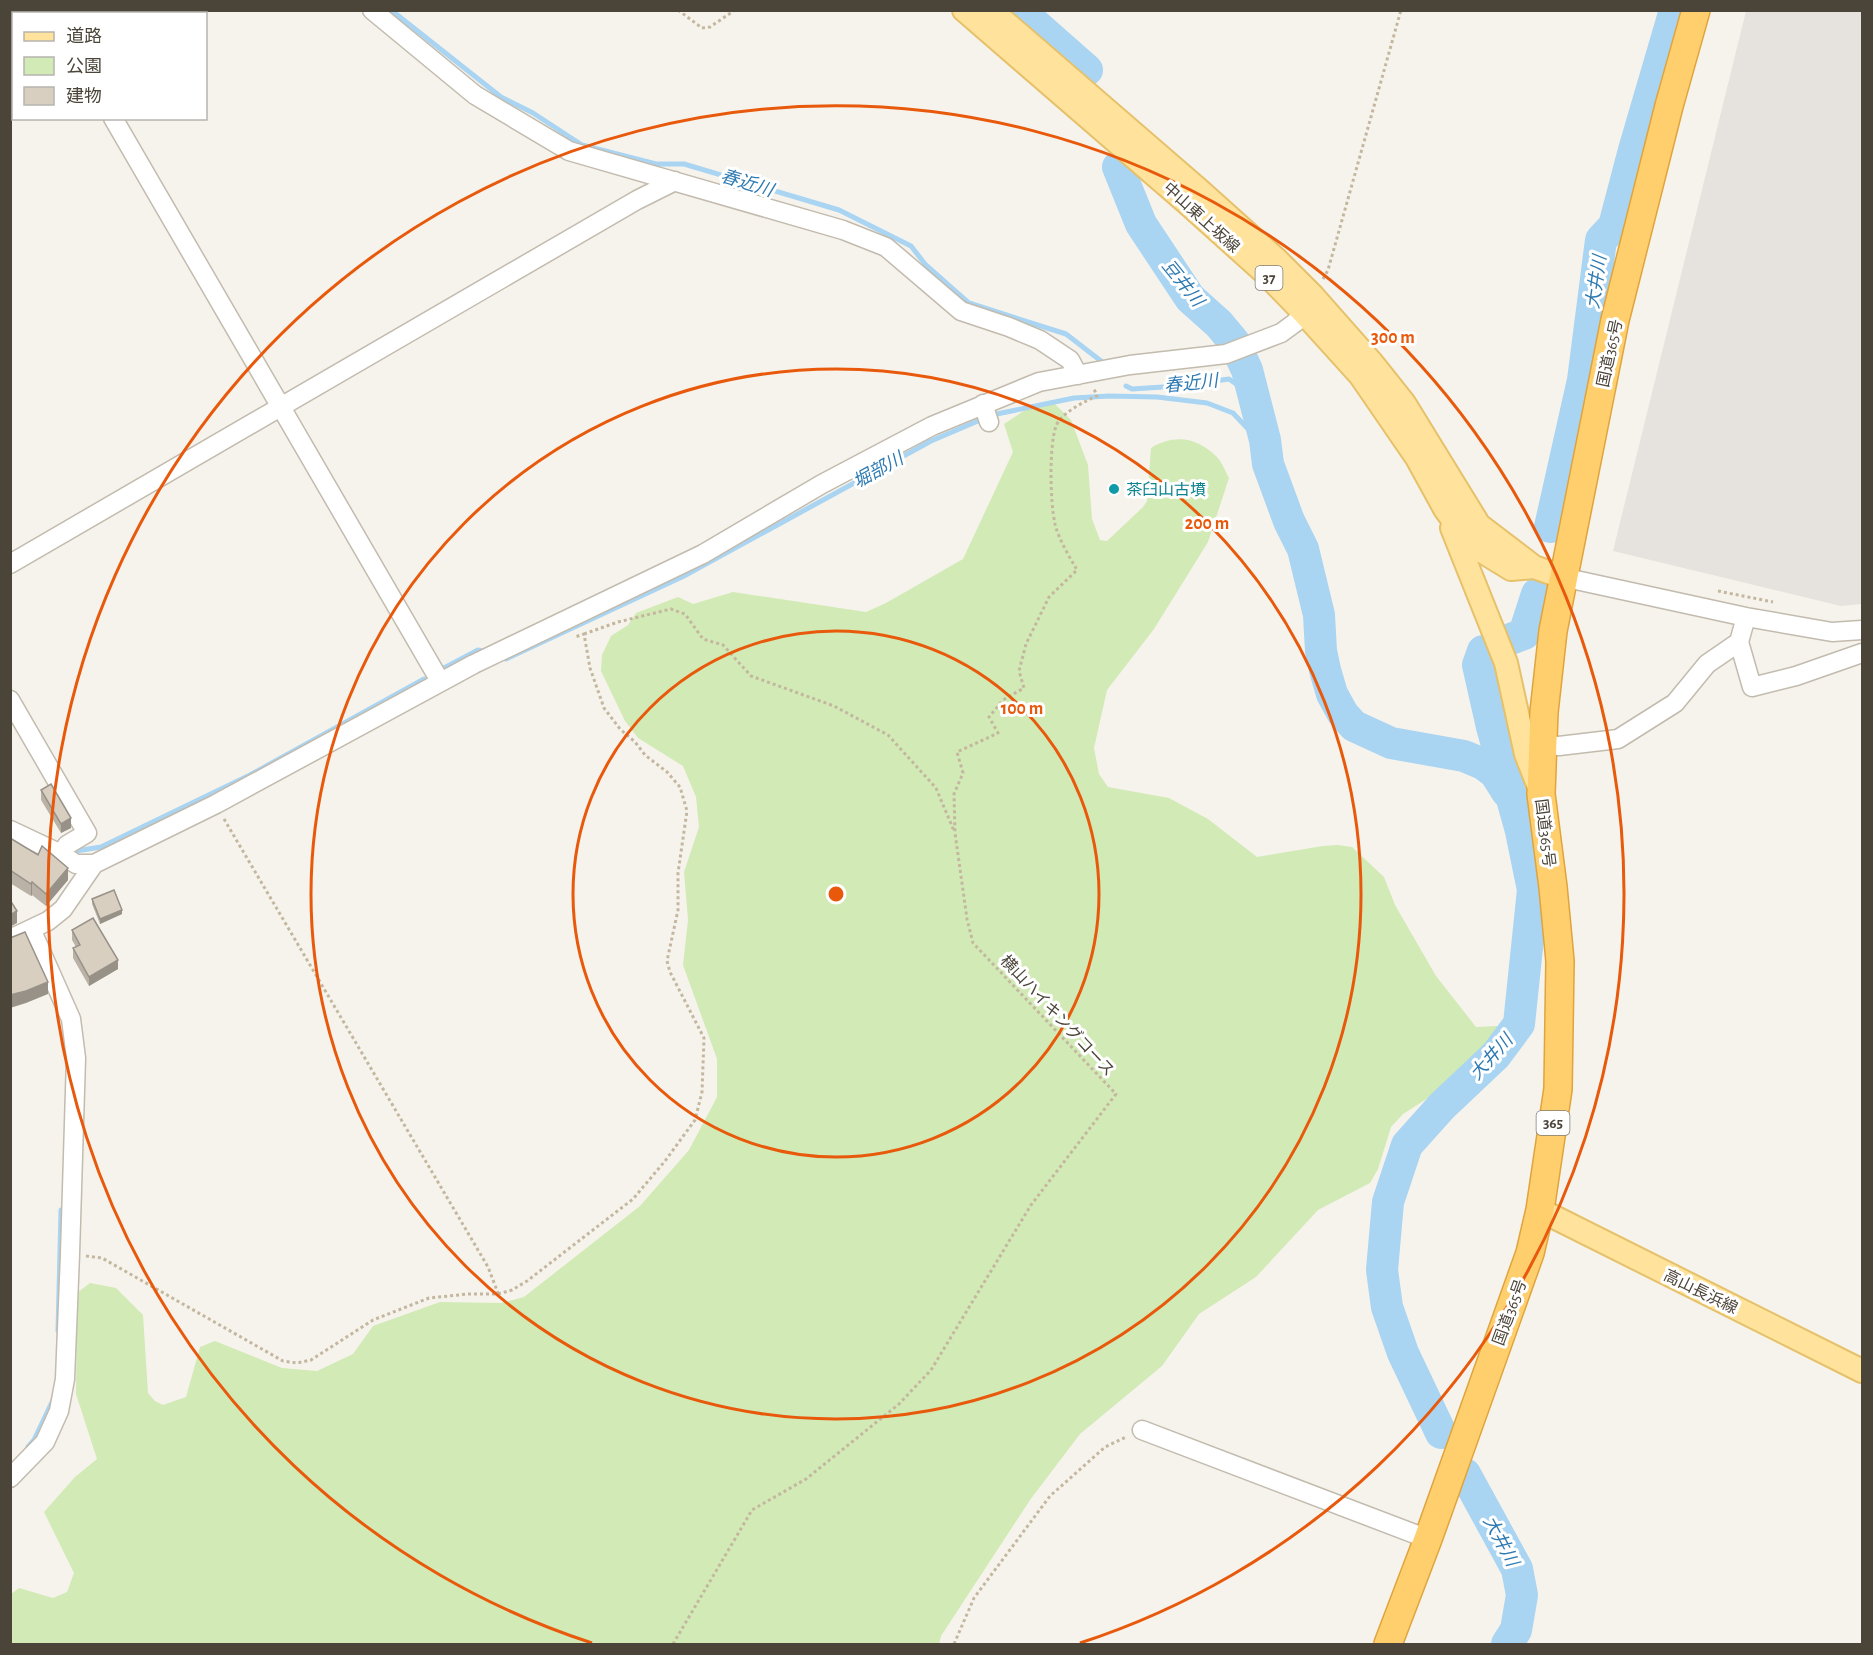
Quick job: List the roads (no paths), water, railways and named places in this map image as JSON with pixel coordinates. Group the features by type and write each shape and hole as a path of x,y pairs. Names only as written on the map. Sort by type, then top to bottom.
{"highway":[{"name":"国道365号","path":"1388,1644 1530,1253 1540,1210 1558,1089 1560,961 1541,794 1544,712 1549,666 1562,577 1615,320 1669,106 1696,10"}],"main road":[{"name":"中山東上坂線","path":"964,10 1264,272 1308,304 1374,364 1404,403 1479,525 1534,567 1562,577"},
{"name":"中山東上坂線","path":"991,10 1277,260 1392,419 1445,509 1462,532 1480,550 1511,569 1534,567"},
{"path":"1445,509 1506,663 1527,754 1541,794"},
{"name":"高山長浜線","path":"1540,1210 1863,1371"}],"street":[{"path":"372,10 475,95 568,151 843,230 886,247 961,311 1040,340 1070,360 1083,374"},
{"path":"114,120 440,681"},
{"path":"10,564 637,200 675,181"},
{"path":"10,830 61,854 76,864 94,864 216,804 440,681 703,554 822,484 932,426 986,413 1040,382 1130,365 1226,354 1281,333 1296,322 1308,304"},
{"path":"1562,577 1746,617 1832,632 1863,630"},
{"path":"1746,617 1739,642 1752,687 1796,676 1863,653"},
{"path":"1543,745 1559,746 1618,739 1675,703 1707,664 1739,642"},
{"path":"10,700 87,833 67,845 61,854"},
{"path":"10,939 48,921 63,909 94,864"},
{"path":"10,1478 45,1442 59,1411 64,1379 70,1254 76,1058 71,1019 31,929"},
{"path":"1142,1430 1428,1539"}],"waterway":[{"name":"春近川","path":"391,10 501,97 533,113 582,145 656,164 684,164 839,210 911,246 925,264 969,303 1066,334 1101,361"},
{"name":"豆井川","path":"1019,10 1087,70"},
{"name":"大井川","path":"1550,527 1583,380 1601,240 1614,226 1675,10"},
{"path":"1118,167 1141,224 1190,298 1219,324 1234,342 1247,370 1265,440 1268,464 1289,521 1303,549 1319,615 1321,651 1325,670 1332,694 1343,714 1354,726 1391,743 1464,756 1483,764 1495,773 1507,792"},
{"name":"春近川","path":"1126,386 1132,389 1178,386 1229,379 1252,395"},
{"name":"堀部川","path":"506,659 684,576 931,441 992,415 1074,398 1157,397 1207,403 1233,413 1256,441 1265,440"},
{"name":"大井川","path":"1508,640 1524,634 1537,594"},
{"name":"堀部川","path":"444,668 478,650 485,652"},
{"name":"大井川","path":"1441,1433 1403,1353 1387,1307 1382,1270 1388,1202 1407,1145 1442,1106 1496,1055 1519,1024 1533,890 1521,831 1492,727 1478,665 1483,651"},
{"path":"76,851 101,847 250,775 424,679"},
{"path":"58,1331 61,1210"},
{"path":"28,1447 34,1440 53,1400"},
{"name":"大井川","path":"1465,1474 1517,1569 1522,1595 1516,1630 1507,1644"}],"place":[{"name":"茶臼山古墳","path":"1114,489"}]}
